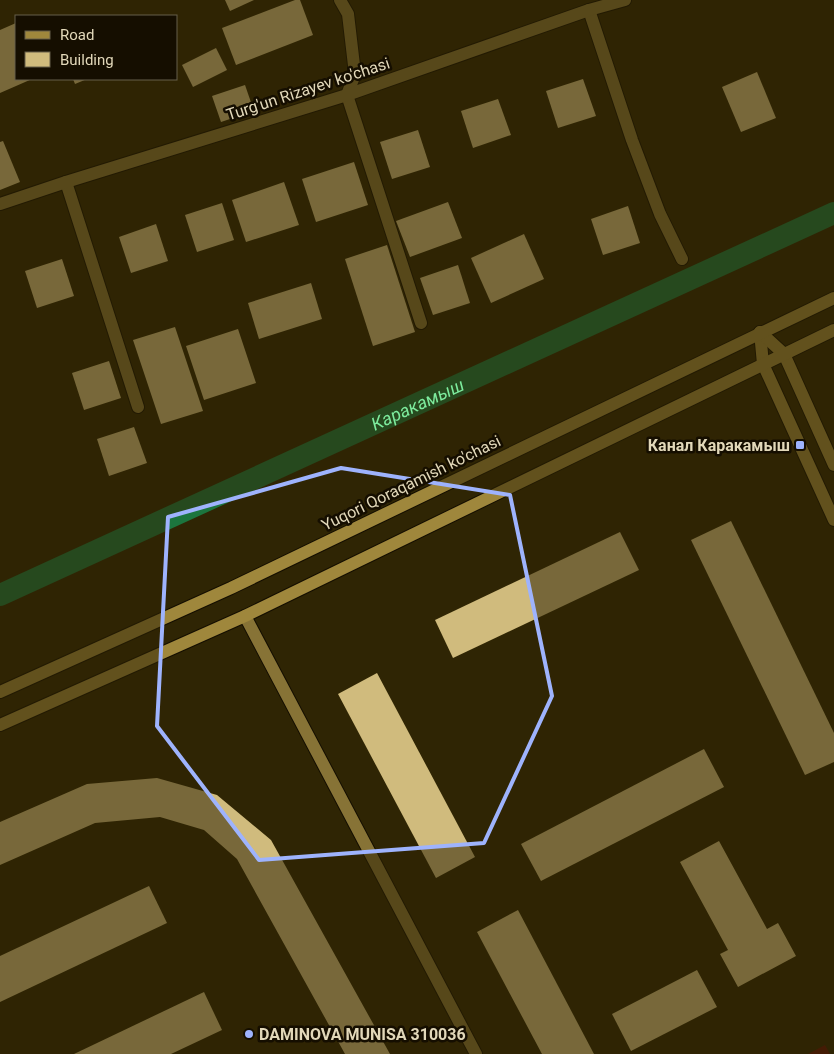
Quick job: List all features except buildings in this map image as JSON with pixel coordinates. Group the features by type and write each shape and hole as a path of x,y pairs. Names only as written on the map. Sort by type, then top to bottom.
{"main road":[{"name":"Yuqori Qoraqamish ko'chasi","path":"0,692 231,588 834,298"},
{"path":"0,725 245,616 834,330"},
{"path":"760,332 784,354 834,465"},
{"path":"760,332 762,364 834,520"}],"street":[{"path":"340,0 348,14 355,74 347,95 421,323"},
{"name":"Turg'un Rizayev ko'chasi","path":"0,204 347,95 590,10 625,0"},
{"path":"590,10 632,140 660,214 682,259"},
{"path":"66,182 138,407"},
{"path":"245,616 476,1054"}],"highlighted area":[{"path":"341,468 510,495 552,696 484,843 259,860 157,726 168,517"}],"shaded area":[{"path":"825,1045 830,1054 808,1054"}],"waterway":[{"name":"Каракамыш","path":"0,595 834,213"}],"place":[{"name":"Канал Каракамыш","path":"800,445"},
{"name":"DAMINOVA MUNISA 310036","path":"249,1034"}]}
